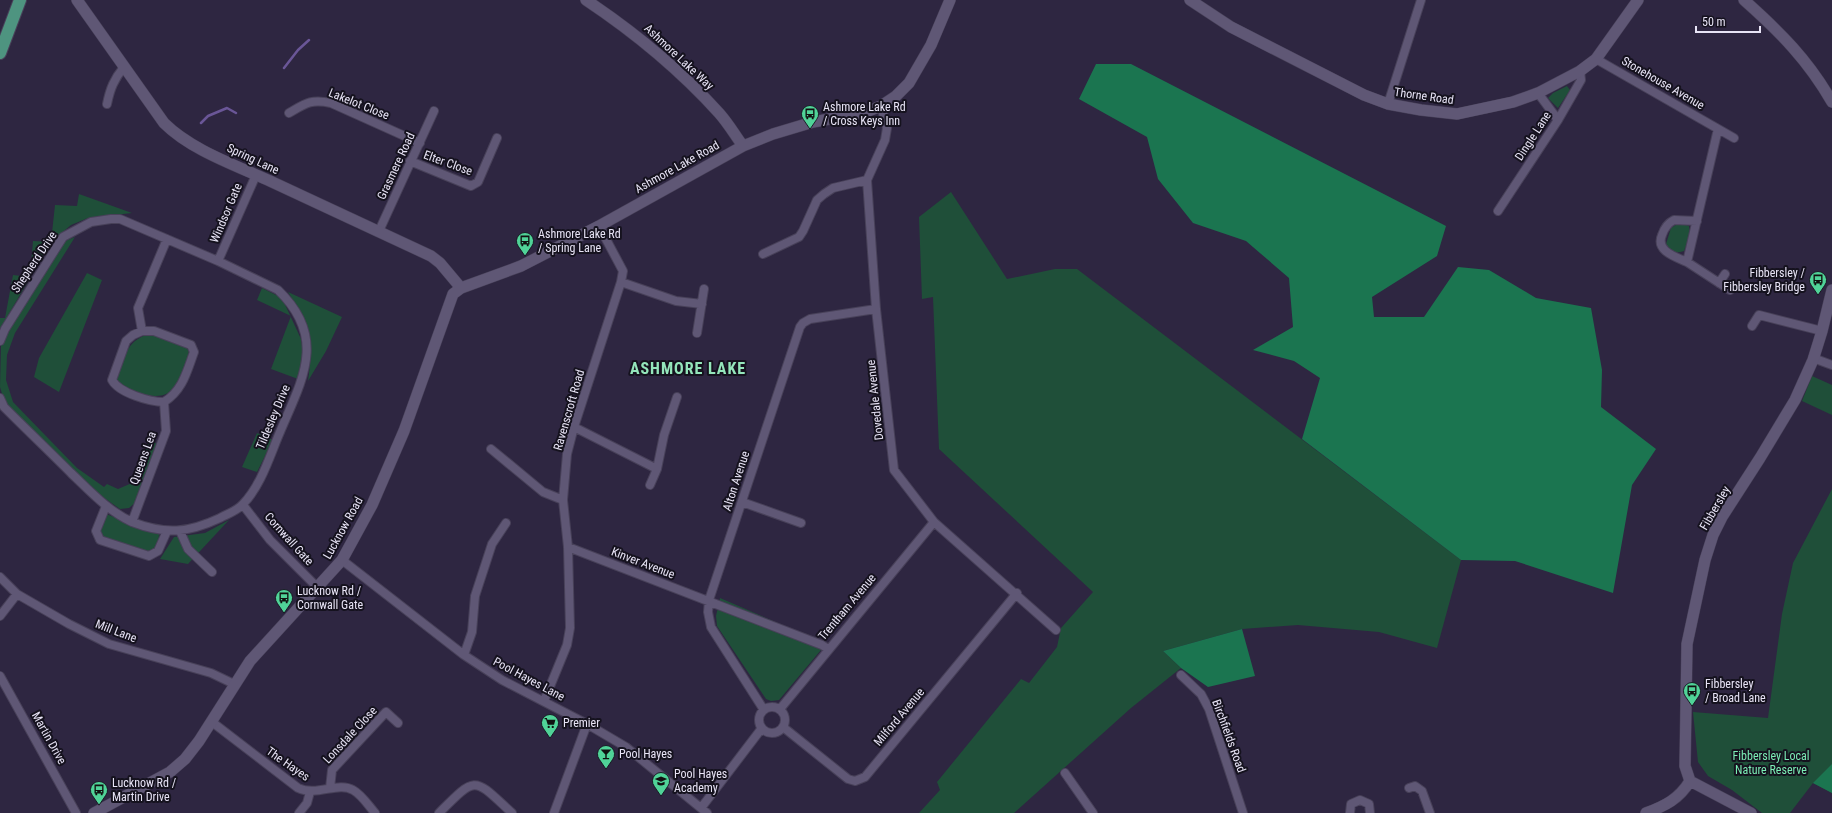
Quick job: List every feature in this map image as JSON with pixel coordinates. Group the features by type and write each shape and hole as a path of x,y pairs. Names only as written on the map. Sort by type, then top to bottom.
{"main road":[{"path":"0,53 20,0"}],"street":[{"name":"Spring Lane","path":"77,0 164,123 175,134 189,143 256,175 431,256 440,263 461,288"},
{"name":"Ashmore Lake Way","path":"586,0 621,23 646,43 720,114 743,146"},
{"name":"Ashmore Lake Road","path":"461,288 521,266 599,226 743,146 773,134 800,126 863,113 881,106 896,96 909,83 931,45 950,0"},
{"name":"Thorne Road","path":"1190,0 1231,27 1364,95 1388,104 1421,110 1457,114 1506,104 1538,93 1580,71 1596,59 1638,0"},
{"path":"1388,104 1421,0"},
{"path":"1744,0 1766,19 1805,60 1832,102"},
{"name":"Stonehouse Avenue","path":"1596,59 1734,138"},
{"path":"107,104 109,91 116,78 124,68"},
{"name":"Dingle Lane","path":"1498,211 1558,120 1581,80 1580,71"},
{"path":"1538,93 1558,120"},
{"name":"Lakelot Close","path":"289,112 308,101 331,103 420,143"},
{"name":"Dovedale Avenue","path":"881,106 887,128 885,140 867,180 876,309 894,470 934,522 1056,630"},
{"name":"Grasmere Road","path":"379,232 434,111"},
{"path":"1687,262 1718,129"},
{"name":"Elter Close","path":"410,161 471,186 478,182 497,138"},
{"name":"Windsor Gate","path":"218,262 256,175"},
{"path":"763,254 798,237 803,231 817,200 832,188 867,180"},
{"name":"Shepherd Drive","path":"0,341 5,329 63,237 91,222 120,219 218,262"},
{"path":"1697,221 1674,220 1666,227 1660,242 1660,246 1665,251 1687,262 1730,290"},
{"name":"Ravenscroft Road","path":"544,701 567,645 570,628 568,547 563,500 567,454 574,427 621,282 622,271 599,226"},
{"path":"142,331 138,308 167,239"},
{"name":"Tildesley Drive","path":"132,522 167,531 180,531 201,527 243,505 256,486 265,468 301,384 307,362 307,350 303,329 285,297 278,290 218,262"},
{"path":"1719,283 1725,274"},
{"path":"621,282 676,300 702,304"},
{"name":"Lucknow Road","path":"94,813 170,772 185,759 212,722 234,684 250,661 342,560 375,498 404,431 449,304 454,294 461,288"},
{"path":"697,333 704,289"},
{"name":"Fibbersley","path":"1690,781 1685,766 1687,644 1705,560 1713,534 1722,517 1795,400 1813,359 1822,331 1832,290"},
{"name":"Alton Avenue","path":"764,710 711,627 708,612 708,600 800,327 803,323 810,319 876,309"},
{"path":"1752,326 1759,315 1822,331"},
{"path":"142,331 154,331 191,345 194,352 183,384 164,402 153,402 117,388 112,380 126,341 133,334 142,331"},
{"path":"1813,359 1832,365"},
{"path":"650,485 657,469 664,435 677,397"},
{"path":"0,398 4,407 106,506 132,522"},
{"name":"Queens Lea","path":"132,522 166,430 164,402"},
{"path":"574,427 657,469"},
{"path":"491,450 543,492 563,500"},
{"path":"742,502 801,523"},
{"name":"Cornwall Gate","path":"243,505 270,540 318,588"},
{"path":"106,506 96,531 100,540 149,556 158,551 167,531"},
{"name":"Trentham Avenue","path":"780,709 934,522"},
{"path":"464,655 472,632 475,596 492,544 506,523"},
{"path":"180,531 188,549 212,572"},
{"name":"Kinver Avenue","path":"568,547 708,600 828,649"},
{"name":"Pool Hayes Lane","path":"342,560 464,655 502,680 587,724 626,747 704,810"},
{"name":"Mill Lane","path":"0,577 17,594 69,624 109,644 211,673 234,684"},
{"path":"0,616 17,594"},
{"name":"Milford Avenue","path":"784,727 848,779 855,781 865,777 1016,594"},
{"name":"Birchfields Road","path":"1181,675 1201,694 1209,709 1243,813"},
{"name":"Martin Drive","path":"0,676 76,813"},
{"path":"770,707 780,709 785,715 784,727 777,732 771,733 762,728 759,722 760,714 770,707"},
{"name":"Lonsdale Close","path":"330,788 332,770 386,712 398,723"},
{"name":"The Hayes","path":"212,722 298,788 310,792 330,788 352,789 358,793 375,813"},
{"path":"554,813 587,724"},
{"path":"704,810 762,728"},
{"path":"1065,773 1093,813"},
{"path":"1646,813 1670,804 1684,792 1690,781 1751,813"},
{"path":"439,813 464,788 476,784 484,787 512,813"},
{"path":"1409,788 1415,786 1422,792 1430,813"},
{"path":"300,813 310,792"},
{"path":"1350,813 1351,804 1360,800 1369,804 1370,813"}],"green space":[{"path":"1096,64 1131,64 1446,226 1437,256 1372,297 1374,317 1424,317 1458,267 1489,270 1536,298 1591,308 1602,370 1601,407 1656,449 1632,485 1613,593 1515,561 1461,560 1302,439 1320,378 1294,361 1253,350 1293,327 1289,278 1246,241 1193,223 1158,179 1147,137 1079,99"},
{"path":"1567,86 1570,90 1558,108 1548,98 1553,93"},
{"path":"951,192 1007,279 1055,269 1077,269 1461,560 1437,648 1379,632 1298,625 1242,629 1163,651 1181,668 1131,708 1014,813 919,813 940,790 937,782 1021,679 1029,683 1057,647 1061,628 1093,592 939,449 933,297 922,299 919,217"},
{"path":"79,194 132,213 88,218 71,225 51,242 55,205 77,206"},
{"path":"1679,223 1689,226 1690,236 1684,251 1676,252 1672,251 1666,244 1671,228"},
{"path":"75,237 15,333 7,355 6,380 13,402 77,468 104,487 107,484 118,489 132,483 150,439 158,445 136,502 129,508 120,509 100,495 5,404 0,387 1,344 11,324 63,242"},
{"path":"33,241 51,242 0,329 0,318 5,318 13,275 30,277"},
{"path":"87,273 102,280 59,392 34,377 39,358"},
{"path":"262,288 282,298 290,316 257,300"},
{"path":"288,292 342,317 326,351 308,381 310,367 310,344 306,324"},
{"path":"291,317 301,339 304,360 298,379 271,369"},
{"path":"148,334 181,344 189,351 184,372 180,381 168,393 159,396 149,396 131,390 116,380 126,352 140,337"},
{"path":"1812,376 1832,385 1832,415 1802,401"},
{"path":"257,433 273,440 257,472 242,467"},
{"name":"Fibbersley Local Nature Reserve","path":"1832,489 1832,793 1813,783 1790,813 1762,813 1732,790 1708,776 1698,762 1693,712 1768,718 1782,614 1793,563"},
{"path":"106,514 159,534 156,545 148,553 102,536 99,531"},
{"path":"229,520 188,564 160,559 174,537 205,533"},
{"path":"720,598 826,644 779,700 771,701 766,699 717,626 716,616"},
{"path":"1242,629 1255,676 1208,687 1181,668 1163,651"},
{"path":"1832,764 1832,793 1813,783"}],"waterway":[{"path":"284,68 298,50 309,40"},
{"path":"201,123 208,116 227,108 236,113"}],"place":[{"name":"Ashmore Lake Rd / Cross Keys Inn","path":"810,129"},
{"name":"Ashmore Lake Rd / Spring Lane","path":"525,256"},
{"name":"Fibbersley / Fibbersley Bridge","path":"1818,295"},
{"name":"Lucknow Rd / Cornwall Gate","path":"284,613"},
{"name":"Fibbersley / Broad Lane","path":"1692,706"},
{"name":"Premier","path":"550,738"},
{"name":"Pool Hayes","path":"606,769"},
{"name":"Pool Hayes Academy","path":"661,796"},
{"name":"Lucknow Rd / Martin Drive","path":"99,805"}],"district":[{"name":"ASHMORE LAKE","path":"688,368"}]}
